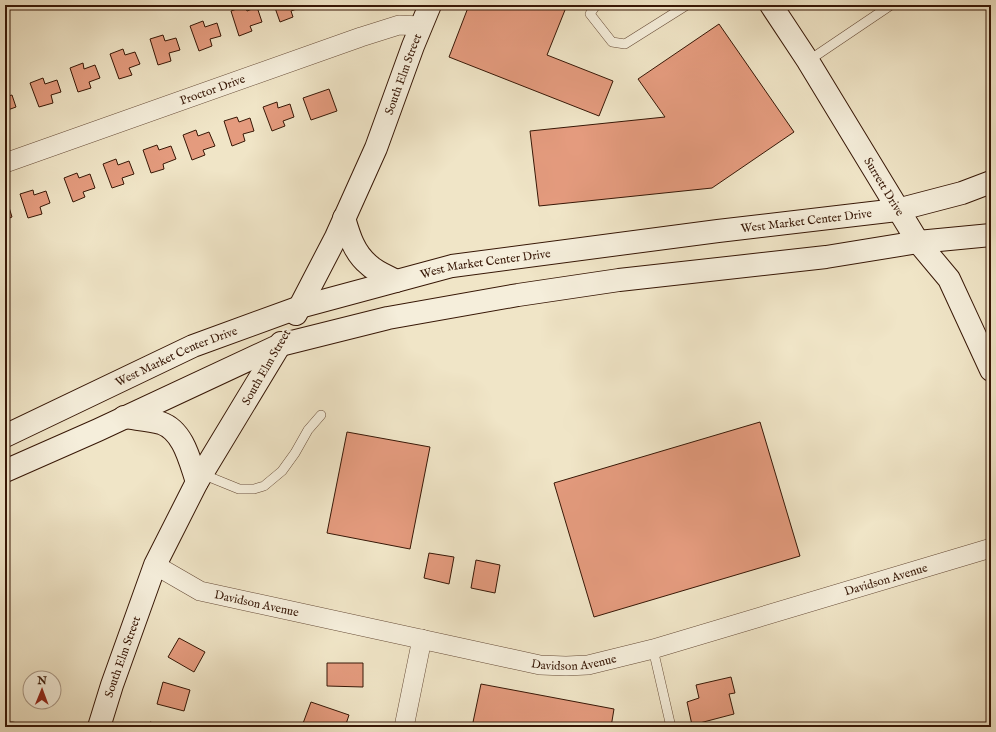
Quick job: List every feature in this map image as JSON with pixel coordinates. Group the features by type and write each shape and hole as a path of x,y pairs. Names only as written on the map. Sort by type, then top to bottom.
{"main road":[{"name":"South Elm Street","path":"100,727 112,685 155,565 199,478 280,345 344,218 376,148 413,46 430,5"},
{"name":"Surrett Drive","path":"771,5 808,61 918,242 949,279 989,359"},
{"name":"West Market Center Drive","path":"5,436 193,346 300,307 452,266 718,231 898,210 962,193 991,182"},
{"path":"344,218 357,252 369,265 396,281"},
{"path":"5,471 280,345 388,318 518,295 619,280 826,257 918,242 991,235"},
{"path":"124,417 162,424 176,434 186,449 199,478"}],"street":[{"name":"Proctor Drive","path":"5,163 361,37 399,25 421,26"},
{"name":"Davidson Avenue","path":"155,565 200,591 540,665 566,666 588,665 653,649 991,548"},
{"path":"404,727 422,639"}],"lane":[{"path":"596,5 590,14 612,42 625,44 687,5"},
{"path":"808,61 891,5"},
{"path":"199,478 239,488 254,489 264,486 282,471 295,453 308,430 321,415"},
{"path":"653,649 671,727"},
{"path":"5,725 14,727"}],"building":[{"path":"274,5 302,5 302,7 291,11 293,17 280,22"},
{"path":"469,5 567,5 547,55 613,81 599,116 449,57"},
{"path":"245,6 247,11 257,7 262,22 250,26 252,31 239,36 231,11"},
{"path":"203,21 205,27 217,23 221,36 210,39 212,46 199,51 190,26"},
{"path":"719,24 794,132 712,188 539,206 530,131 665,117 638,79"},
{"path":"163,35 165,41 176,38 180,50 169,53 171,61 158,65 150,39"},
{"path":"123,49 125,55 135,52 140,64 129,68 132,75 119,79 110,54"},
{"path":"83,63 84,69 95,65 100,78 89,82 91,88 78,92 70,68"},
{"path":"43,78 45,84 57,80 61,92 51,95 53,103 39,107 30,83"},
{"path":"329,89 337,111 311,120 303,98"},
{"path":"12,95 16,107 5,111 5,97"},
{"path":"277,102 278,108 290,104 294,117 283,121 285,126 272,131 263,107"},
{"path":"5,111 8,118 5,118"},
{"path":"237,117 239,122 250,118 254,131 243,134 245,141 232,146 224,121"},
{"path":"196,130 198,136 209,132 215,146 203,150 205,155 192,160 183,135"},
{"path":"157,145 159,150 171,146 176,159 163,164 164,169 151,173 143,150"},
{"path":"116,159 118,165 129,161 134,174 122,178 124,184 112,188 103,164"},
{"path":"77,173 79,178 90,174 95,188 83,192 85,197 73,202 64,178"},
{"path":"33,190 34,195 46,191 50,203 40,207 42,214 28,218 20,194"},
{"path":"5,204 8,204 12,217 5,220"},
{"path":"760,422 800,556 594,617 554,483"},
{"path":"347,432 430,447 410,549 327,533"},
{"path":"429,553 454,557 449,584 424,578"},
{"path":"476,560 500,565 495,593 471,588"},
{"path":"179,638 205,652 194,672 168,657"},
{"path":"327,663 363,663 363,687 327,686"},
{"path":"731,677 735,693 729,694 734,714 692,725 687,702 699,698 696,685"},
{"path":"163,682 190,690 184,711 157,704"},
{"path":"481,684 614,709 611,727 472,727"},
{"path":"311,702 349,715 345,727 302,726"},
{"path":"150,722 168,727 149,727"}]}
